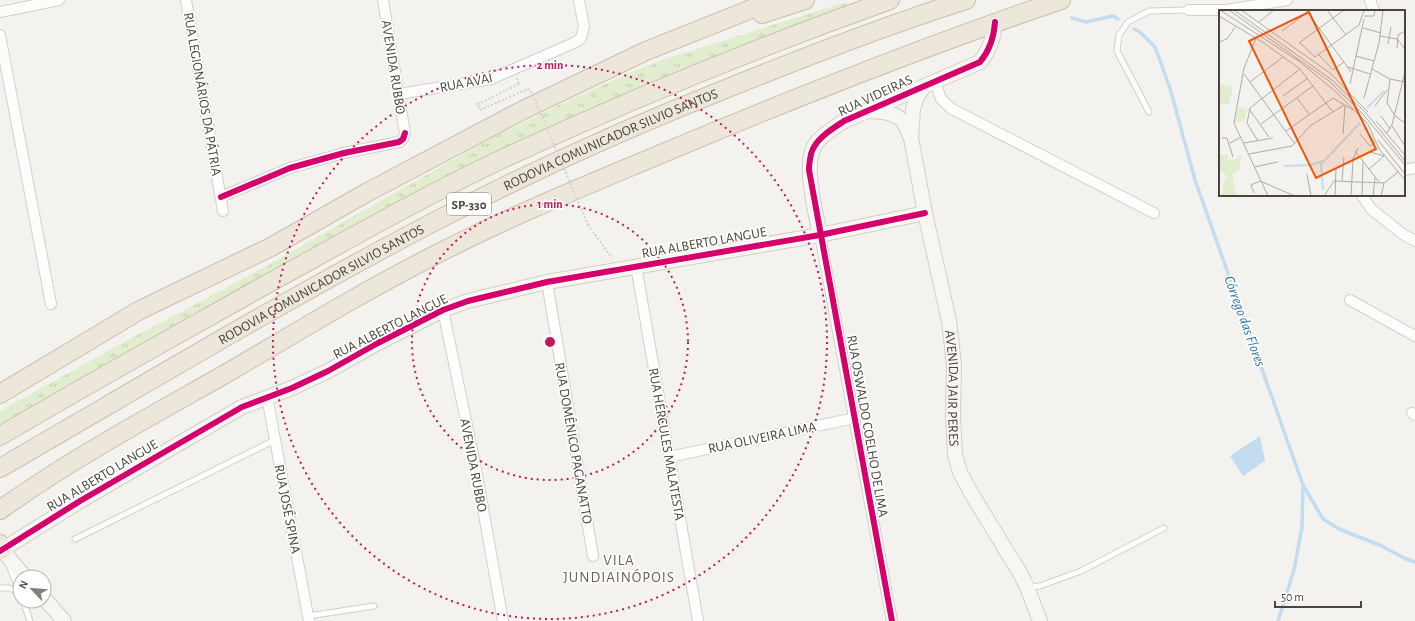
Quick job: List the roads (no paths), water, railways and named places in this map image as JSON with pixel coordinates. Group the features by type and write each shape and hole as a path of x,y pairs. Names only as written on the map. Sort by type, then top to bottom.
{"highway":[{"path":"3,391 140,310 271,247 366,193 523,110 646,51 774,0"},
{"path":"646,51 691,41 706,34 805,0"},
{"name":"RODOVIA COMUNICADOR SILVIO SANTOS","path":"0,436 298,267 424,199 502,160 660,89 804,31 890,0"},
{"name":"RODOVIA COMUNICADOR SILVIO SANTOS","path":"0,468 313,288 429,224 507,185 673,110 812,54 966,0"},
{"path":"995,22 998,16 1005,10 1032,0"},
{"path":"0,510 36,484 123,432 382,282 438,253 511,218 781,104 935,44 1061,0"}],"street":[{"path":"0,12 59,0"},
{"name":"RUA LEGIONÁRIOS DA PÁTRIA","path":"186,0 223,211"},
{"name":"AVENIDA RUBBO","path":"221,198 290,168 344,153 399,142 403,139 405,134 383,0"},
{"name":"RUA AVAÍ","path":"399,94 491,79 576,42 581,38 584,26 579,0"},
{"path":"1189,10 1227,10 1287,0"},
{"path":"1370,0 1374,10"},
{"path":"995,22 992,42 980,62 929,84 941,100 952,109 1154,213"},
{"path":"0,35 51,304"},
{"name":"RUA VIDEIRAS","path":"820,235 809,170 811,153 816,143 829,131 844,121 929,84"},
{"name":"AVENIDA JAIR PERES","path":"911,138 913,109 917,97 929,84"},
{"name":"AVENIDA JAIR PERES","path":"864,111 883,112 897,117 904,123 911,138 925,213 949,321 954,365 954,455 968,488 1020,573 1040,621"},
{"path":"1405,170 1415,168"},
{"path":"1363,196 1371,209 1415,242"},
{"name":"RUA ALBERTO LANGUE","path":"2,550 93,493 242,407 292,388 328,371 378,343 443,310 468,301 547,282 820,235 925,213"},
{"name":"RUA OSWALDO COELHO DE LIMA","path":"820,235 892,621"},
{"name":"RUA HÉRCULES MALATESTA","path":"636,266 698,621"},
{"name":"RUA DOMÊNICO PAGANATTO","path":"547,282 593,556"},
{"path":"1350,300 1415,336"},
{"name":"AVENIDA RUBBO","path":"443,310 474,464 503,621"},
{"name":"RUA JOSÉ SPINA","path":"267,397 309,618"},
{"name":"RUA OLIVEIRA LIMA","path":"669,457 855,418"},
{"path":"2,550 18,569"},
{"path":"52,607 64,621"}],"lane":[{"path":"1149,112 1117,51 1119,35 1128,22 1149,11 1189,10"},
{"path":"75,539 275,440"},
{"path":"1027,587 1040,586 1081,571 1164,528"},
{"path":"2,550 12,574"},
{"path":"0,588 12,589"},
{"path":"309,618 374,606"},
{"path":"26,609 30,621"}],"water":[{"path":"1260,436 1265,461 1243,476 1230,456"}],"waterway":[{"name":"Córrego das Flores","path":"1072,18 1086,22 1113,16 1118,19"},
{"name":"Córrego das Flores","path":"1134,29 1140,32 1155,47 1170,88 1195,180 1303,485 1323,519 1339,529 1382,546 1415,562"},
{"path":"1278,621 1294,570 1302,527 1303,485"}],"district":[{"name":"VILA JUNDIAINÓPOIS","path":"619,568"}]}
